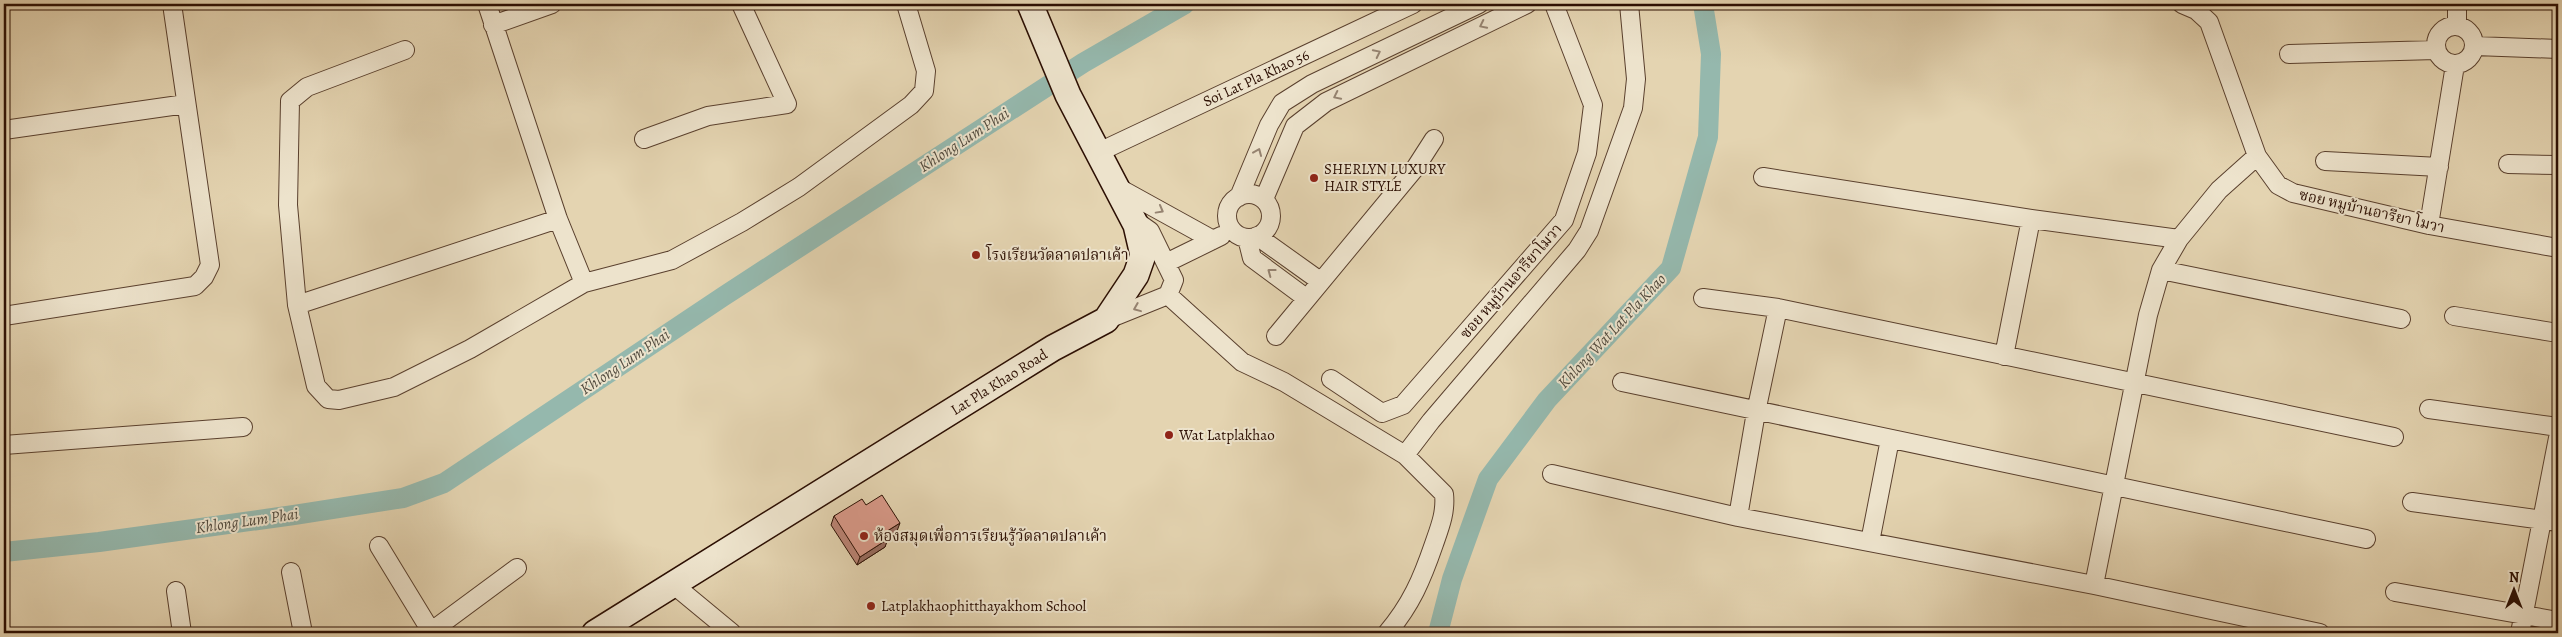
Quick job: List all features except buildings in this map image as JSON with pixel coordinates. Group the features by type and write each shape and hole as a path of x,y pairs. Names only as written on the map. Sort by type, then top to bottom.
{"main road":[{"name":"Lat Pla Khao Road","path":"596,633 1053,348 1106,320 1136,275 1143,255 1133,219 1068,95 1030,4"}],"street":[{"path":"4,316 195,286 200,282 210,265 172,4"},
{"path":"487,4 558,219 584,283"},
{"path":"493,25 552,4"},
{"path":"644,139 708,116 787,104 741,4"},
{"path":"405,50 306,87 290,101 288,204 297,305 316,386 328,399 339,400 394,387 470,349 584,283 672,260 733,227 799,187 911,105 924,91 926,71 906,4"},
{"name":"Soi Lat Pla Khao 56","path":"1098,152 1413,4"},
{"path":"1320,281 1246,235 1227,218 1230,206 1239,196 1269,125 1282,102 1312,84 1479,4"},
{"path":"1264,199 1296,126 1326,102 1527,4"},
{"name":"ซอย หมูบ้านอารียาโมวา","path":"1331,379 1382,413 1403,405 1564,220 1586,153 1593,105 1554,4"},
{"path":"1405,455 1577,250 1589,231 1633,108 1636,78 1629,4"},
{"name":"ซอย หมูบ้านอารียา โมวา","path":"2182,4 2196,10 2209,22 2257,156 2278,184 2293,194 2430,226 2558,248"},
{"path":"2457,4 2458,26"},
{"path":"2450,26 2458,26 2470,33 2475,46 2470,58 2455,65 2442,60 2436,50 2436,38 2450,26"},
{"path":"2475,46 2558,49"},
{"path":"2289,54 2436,50"},
{"path":"2430,226 2455,65"},
{"path":"4,130 186,104"},
{"path":"1276,336 1416,167 1434,139"},
{"path":"2094,585 2134,381 2148,316 2161,270 2179,239 2219,190 2257,156"},
{"path":"2325,161 2439,167"},
{"path":"2508,164 2558,165"},
{"path":"1763,177 2031,219 2179,239"},
{"path":"1117,187 1213,240"},
{"path":"1166,263 1213,240 1264,233 1271,220 1271,212 1264,199 1252,194 1239,196"},
{"path":"297,305 558,219"},
{"path":"1106,320 1168,295 1174,280 1150,231 1133,219"},
{"path":"2004,356 2031,219"},
{"path":"1246,235 1252,258 1306,298"},
{"path":"2161,270 2402,320"},
{"path":"1168,295 1242,362 1284,382 1405,455 1444,494 1445,505 1420,584 1401,616 1386,633"},
{"path":"1703,298 1778,308 2004,356 2134,381 2394,437"},
{"path":"1738,517 1756,412 1778,308"},
{"path":"2454,316 2558,332"},
{"path":"1622,382 1756,412 2366,540"},
{"path":"2430,409 2558,427"},
{"path":"4,445 243,427"},
{"path":"2522,625 2550,521 2558,438"},
{"path":"1870,542 1890,439"},
{"path":"1552,474 1738,517 2094,585 2320,633"},
{"path":"2412,502 2550,521"},
{"path":"379,546 431,633 517,568"},
{"path":"291,572 303,633"},
{"path":"674,585 732,633"},
{"path":"176,591 182,633"},
{"path":"2396,592 2522,625 2558,621"}],"waterway":[{"name":"Khlong Lum Phai","path":"4,552 99,542 403,498 444,483 724,296 1083,63 1185,4"},
{"name":"Khlong Wat Lat Pla Khao","path":"1438,633 1452,579 1488,479 1547,400 1671,268 1708,137 1711,54 1703,4"}],"place":[{"name":"SHERLYN LUXURY HAIR STYLE","path":"1314,178"},
{"name":"โรงเรียนวัดลาดปลาเค้า","path":"976,255"},
{"name":"Wat Latplakhao","path":"1169,435"},
{"name":"ห้องสมุดเพื่อการเรียนรู้วัดลาดปลาเค้า","path":"864,536"},
{"name":"Latplakhaophitthayakhom School","path":"871,606"}]}
